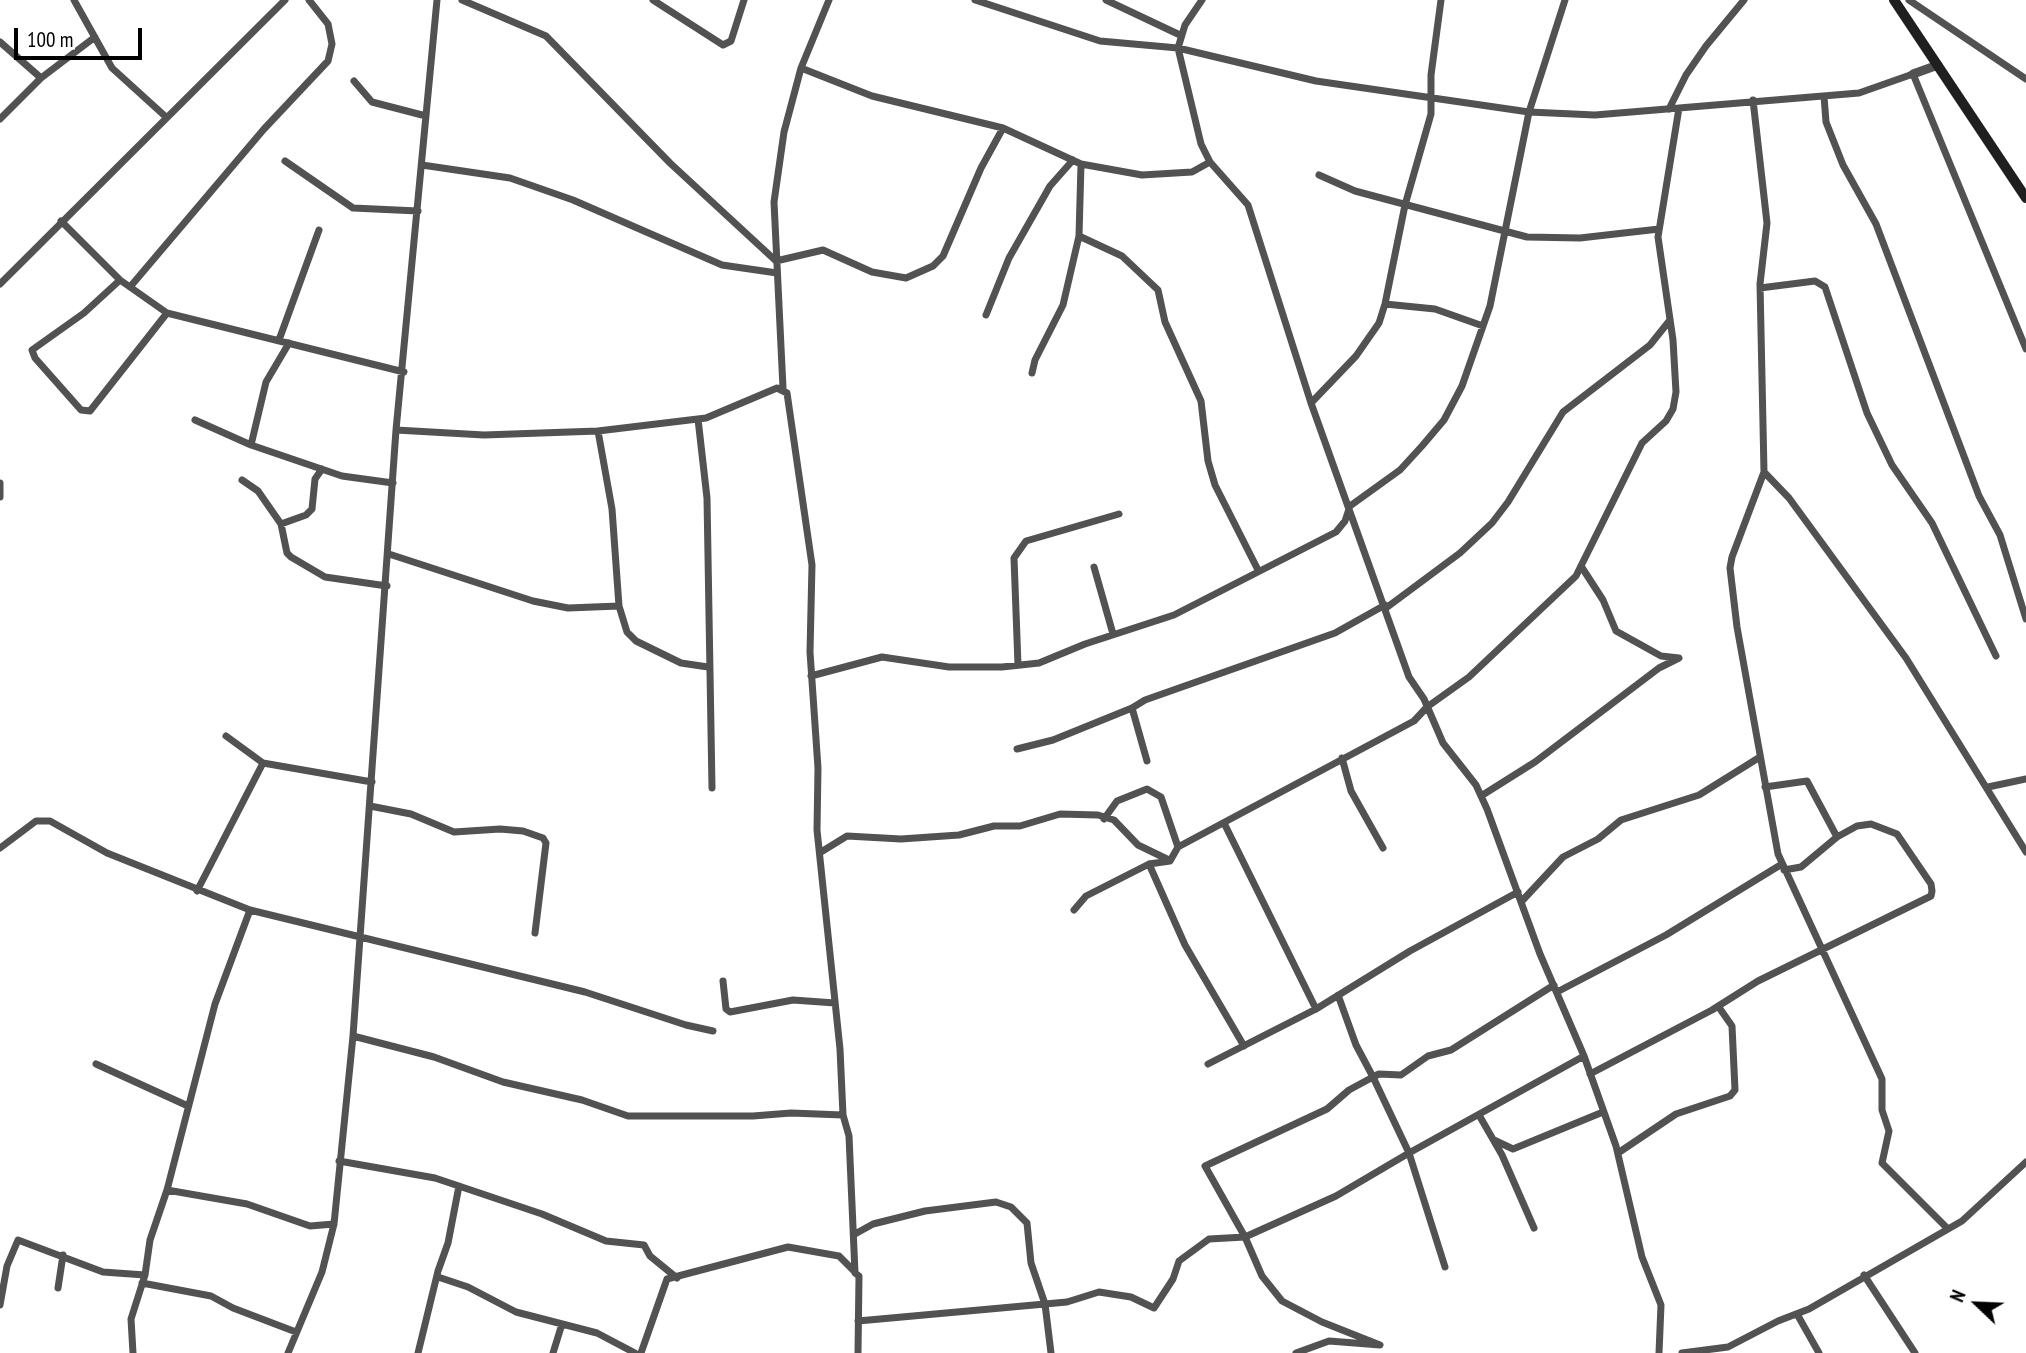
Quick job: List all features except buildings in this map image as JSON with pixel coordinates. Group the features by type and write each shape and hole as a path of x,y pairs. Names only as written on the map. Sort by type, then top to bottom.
{"main road":[{"path":"1894,0 2026,198"}],"street":[{"path":"74,0 123,80 166,117"},
{"path":"0,284 285,0"},
{"path":"130,287 264,129 328,61 332,44 328,24 309,0"},
{"path":"288,1353 322,1272 334,1224 352,1036 397,430 437,0"},
{"path":"462,0 546,36 670,163 776,261"},
{"path":"653,0 723,45 732,41 744,0"},
{"path":"829,0 800,68 784,132 774,202 783,388 787,393 812,565 811,676 818,768 817,830 835,1003 843,1115 849,1136 855,1273"},
{"path":"975,0 1100,41 1178,48 1316,81 1529,112 1595,115 1859,93 1938,65"},
{"path":"1106,0 1122,4 1180,35"},
{"path":"1202,0 1180,35 1178,48 1201,144 1210,162 1248,205 1311,403 1409,677 1427,707 1443,743 1481,796 1584,1056 1618,1153 1642,1257 1661,1305 1659,1353"},
{"path":"1311,403 1356,356 1379,323 1405,205 1431,114 1441,0"},
{"path":"811,676 882,657 949,667 1018,665 1050,659 1113,634 1174,615 1336,532 1345,521 1350,506 1400,470 1444,420 1462,386 1483,326 1529,112 1565,0"},
{"path":"1669,109 1699,56 1744,0"},
{"path":"1909,0 2026,79"},
{"path":"0,119 41,78 95,37"},
{"path":"0,42 41,78"},
{"path":"800,68 863,93 1003,128 1081,164 1142,175 1192,172 1210,162"},
{"path":"1913,74 2026,349"},
{"path":"354,81 372,102 426,116"},
{"path":"1824,96 1826,122 1843,164 1876,224 1979,496 2000,535 2026,619"},
{"path":"1753,100 1768,223 1760,288 1764,472 1730,568 1765,787 1783,867 1882,1079 1882,1110 1889,1131 1882,1163 1947,1228"},
{"path":"1170,861 1178,848 1414,721 1427,707 1469,677 1563,592 1581,566 1642,443 1666,421 1673,409 1676,392 1659,229 1679,108"},
{"path":"776,261 823,250 872,272 906,278 933,266 943,256 981,168 1003,128"},
{"path":"986,314 1009,258 1050,186 1073,160"},
{"path":"285,161 353,208 418,211"},
{"path":"1032,373 1035,360 1058,318 1079,236 1081,164"},
{"path":"422,165 510,178 573,200 722,265 777,274"},
{"path":"1319,175 1355,191 1527,237 1580,238 1659,229"},
{"path":"61,221 120,279 167,313 404,372"},
{"path":"279,340 319,230"},
{"path":"1079,236 1122,256 1158,290 1165,322 1201,401 1208,461 1214,485 1258,570"},
{"path":"120,279 84,313 33,350 35,358 81,410 90,411 167,313"},
{"path":"1760,288 1815,281 1825,287 1867,413 1892,465 1931,523 1996,656"},
{"path":"1385,304 1435,309 1483,326"},
{"path":"1017,749 1053,740 1132,709 1145,700 1335,633 1386,607 1460,553 1492,523 1508,502 1563,412 1650,345 1670,320"},
{"path":"251,446 266,382 289,343"},
{"path":"397,430 484,435 598,431 698,419 783,388"},
{"path":"698,419 707,498 712,788"},
{"path":"195,420 251,446 322,470 354,479 393,482"},
{"path":"598,431 612,509 619,606 626,632 636,641 681,663 708,667"},
{"path":"281,524 306,515 312,509 315,479 322,470"},
{"path":"1764,472 1789,498 1906,658 2026,852"},
{"path":"242,480 258,491 281,524 287,553 317,574 387,586"},
{"path":"0,483 0,497"},
{"path":"1018,665 1014,558 1026,541 1119,514"},
{"path":"389,554 533,601 568,608 619,606"},
{"path":"1481,796 1535,762 1659,668 1679,658 1661,656 1616,631 1603,600 1581,566"},
{"path":"1094,567 1113,634"},
{"path":"1132,709 1147,761"},
{"path":"226,736 262,763 372,782"},
{"path":"1521,902 1563,857 1591,844 1621,820 1699,795 1760,757"},
{"path":"1342,758 1351,791 1383,848"},
{"path":"197,891 262,763"},
{"path":"1988,787 2026,779"},
{"path":"1765,787 1807,781 1837,837"},
{"path":"1104,819 1117,801 1147,789 1161,797 1178,848"},
{"path":"370,806 411,814 454,832 500,829 523,831 543,838 546,843 535,933"},
{"path":"821,852 847,836 901,839 959,835 994,827 1020,826 1060,814 1098,815 1114,820 1138,845 1170,861"},
{"path":"0,848 36,821 50,821 107,853 148,867 197,891 250,910 585,992 686,1025 713,1031"},
{"path":"1224,823 1317,1009"},
{"path":"1296,1353 1329,1341 1380,1345 1322,1322 1282,1301 1262,1276 1245,1237 1206,1166 1326,1109 1349,1090 1373,1077 1385,1073 1406,1073 1428,1056 1451,1050 1555,988 1665,935 1783,867 1801,867 1837,837 1866,824 1892,829 1903,840 1931,884 1931,896 1758,981 1718,1006 1590,1074"},
{"path":"1074,910 1086,896 1149,864 1170,861"},
{"path":"1149,864 1185,945 1244,1046"},
{"path":"1208,1064 1317,1009 1518,892"},
{"path":"133,1353 131,1326 145,1275 150,1240 167,1190 215,1004 250,910"},
{"path":"723,981 726,1009 730,1012 793,1000 835,1003"},
{"path":"1338,995 1356,1045 1409,1153 1445,1267"},
{"path":"1618,1153 1676,1114 1730,1096 1735,1090 1731,1026 1718,1006"},
{"path":"352,1036 434,1057 503,1082 582,1100 628,1116 843,1115"},
{"path":"858,1321 1067,1302 1100,1292 1131,1297 1154,1308 1173,1279 1179,1261 1209,1239 1245,1237 1336,1196 1584,1056"},
{"path":"96,1064 127,1077 139,1086 188,1106"},
{"path":"1493,1139 1513,1149 1603,1112"},
{"path":"1479,1115 1534,1228"},
{"path":"339,1161 435,1178 542,1214 606,1241 643,1245 650,1256 677,1278"},
{"path":"1682,1353 1728,1347 1797,1314 1962,1220 2026,1162"},
{"path":"418,1353 459,1186"},
{"path":"167,1190 247,1204 310,1226 334,1224"},
{"path":"855,1234 873,1224 925,1211 996,1202 1010,1207 1027,1223 1031,1263 1045,1304 1051,1353"},
{"path":"0,1305 7,1266 18,1240 64,1255 103,1272 145,1275"},
{"path":"641,1353 667,1279 677,1278 695,1269 788,1247 839,1256 859,1276 858,1353"},
{"path":"58,1288 64,1255"},
{"path":"1864,1275 1915,1353"},
{"path":"438,1277 468,1287 516,1312 597,1333 635,1353"},
{"path":"142,1283 211,1296 233,1308 296,1332"},
{"path":"1797,1314 1819,1353"},
{"path":"553,1353 562,1324"}]}
